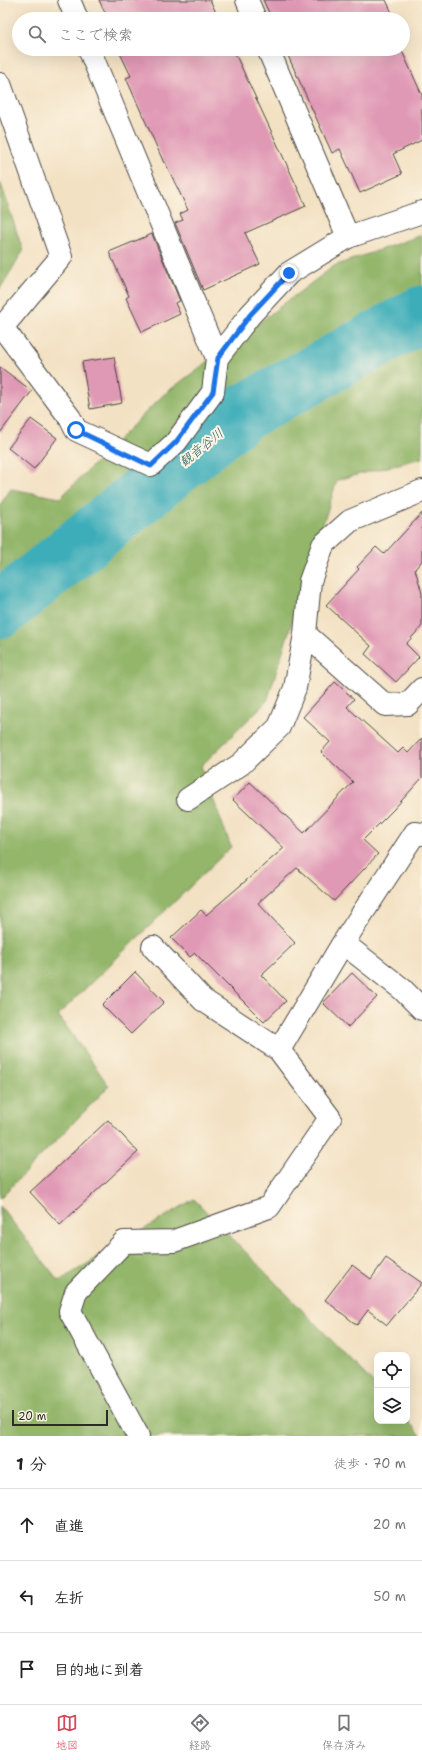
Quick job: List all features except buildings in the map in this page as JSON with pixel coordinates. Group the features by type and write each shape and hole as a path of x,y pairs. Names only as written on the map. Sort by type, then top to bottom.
{"street":[{"path":"69,0 74,12"},
{"path":"247,0 252,12"},
{"path":"92,56 218,358"},
{"path":"271,56 348,236"},
{"path":"0,84 61,257 1,329 70,418 76,430 151,466 176,442 213,392 218,358 250,315 289,273 348,236 422,212"},
{"path":"188,799 241,764 279,727 295,688 305,634 310,581 323,545 350,521 422,491"},
{"path":"305,634 385,705 408,704 422,689"},
{"path":"279,1050 343,943 415,833 422,834"},
{"path":"343,943 402,989 422,1009"},
{"path":"138,1436 70,1311 76,1292 124,1242 174,1241 269,1207 330,1118 279,1050 203,1000 154,947"}],"green space":[{"path":"0,181 23,251 0,289"},
{"path":"422,235 422,458 337,480 267,701 201,766 231,847 58,1015 109,1086 0,1198 0,505 11,489 60,498 162,396 334,266"},
{"path":"194,1199 374,1384 374,1424 410,1423 422,1436 0,1436 0,1206 59,1281"}],"waterway":[{"name":"観音谷川","path":"0,610 243,413 422,314"}],"route":[{"path":"76,430 151,466 176,442 213,392 218,358 250,315 289,273"}]}
